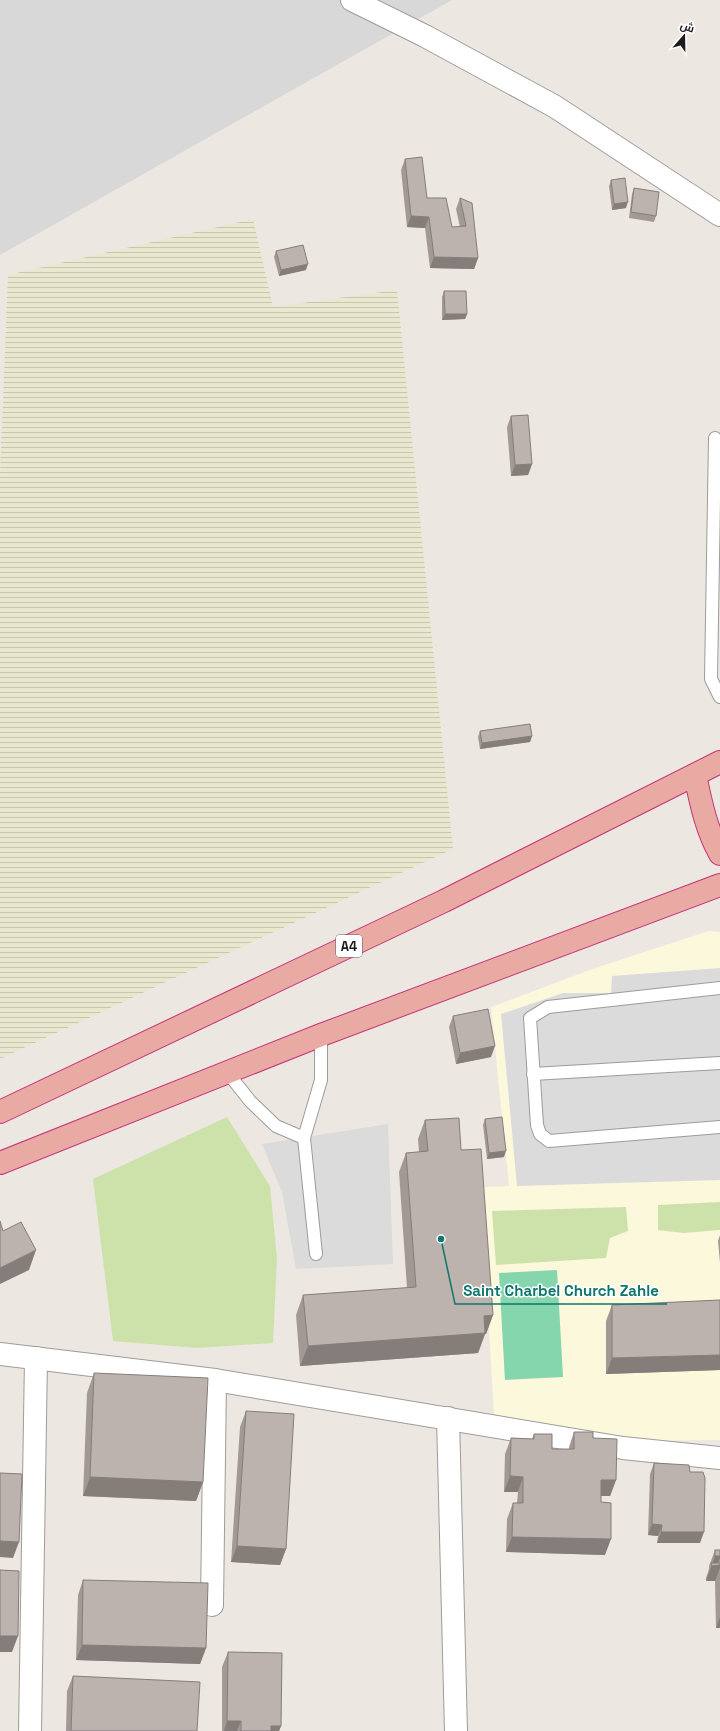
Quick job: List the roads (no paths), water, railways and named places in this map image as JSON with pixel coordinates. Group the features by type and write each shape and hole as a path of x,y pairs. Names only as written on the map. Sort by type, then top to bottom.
{"highway":[{"name":"A4","path":"0,1112 444,901 695,776 720,762"},
{"path":"695,776 704,817 711,838 720,854"},
{"path":"0,1163 321,1034 720,885"}],"street":[{"path":"352,0 425,36 554,106 720,215"},
{"path":"0,1354 215,1380 623,1448 720,1458"},
{"path":"30,1731 36,1358"},
{"path":"212,1605 215,1380"},
{"path":"448,1418 456,1731"}],"lane":[{"path":"715,438 711,678 720,697"},
{"path":"720,988 548,1007 530,1018 537,1125 540,1134 549,1141 720,1127"},
{"path":"316,1254 304,1138 321,1080 321,1034"},
{"path":"533,1074 720,1063"},
{"path":"227,1072 250,1102 276,1126 304,1138"}],"place":[{"name":"Saint Charbel Church Zahle","path":"441,1239"}]}
